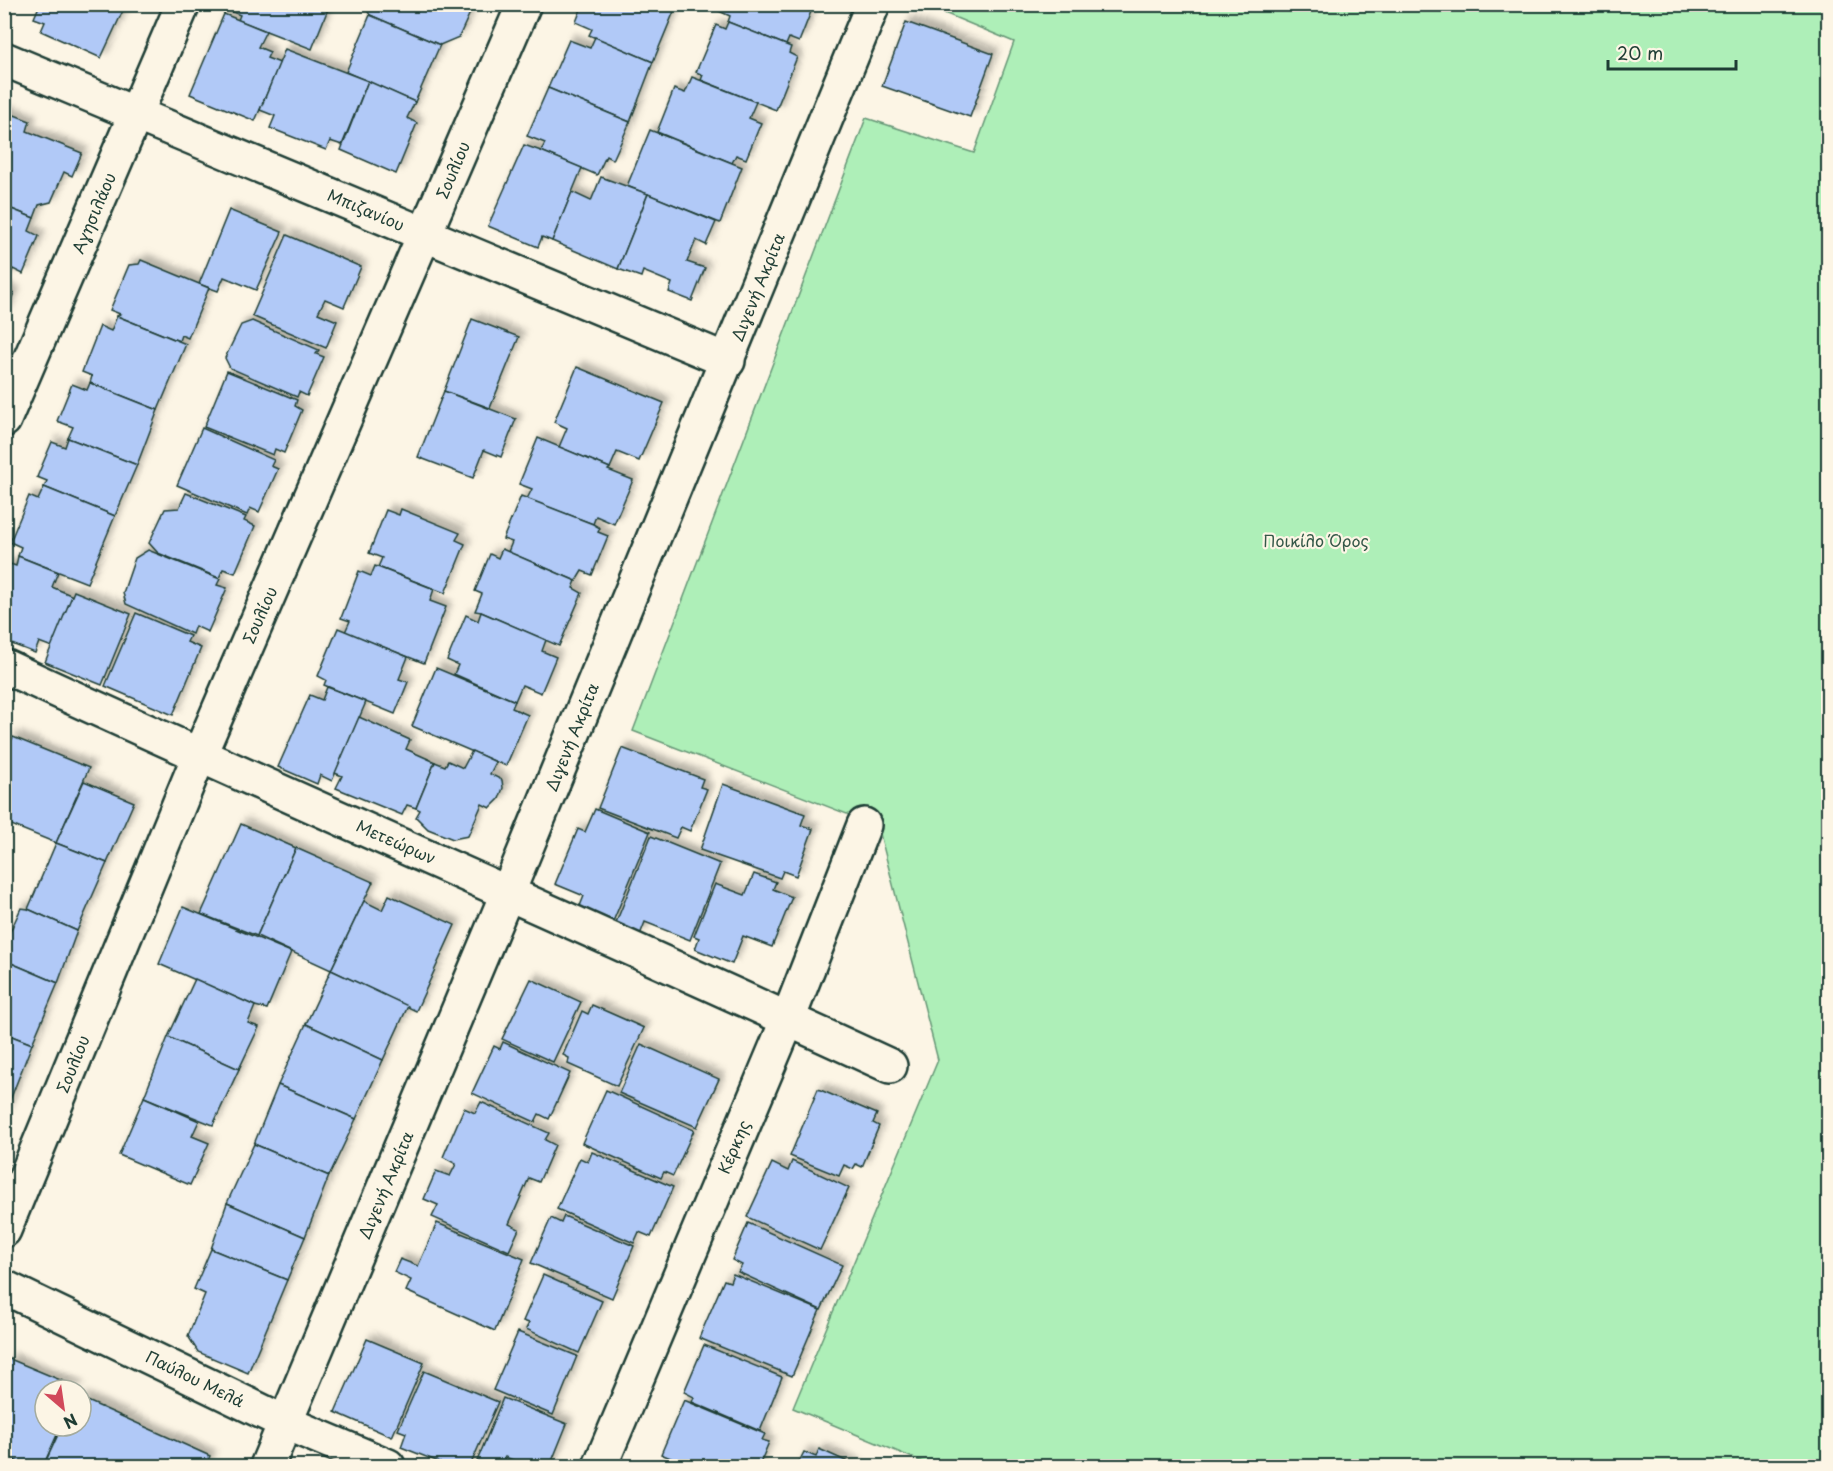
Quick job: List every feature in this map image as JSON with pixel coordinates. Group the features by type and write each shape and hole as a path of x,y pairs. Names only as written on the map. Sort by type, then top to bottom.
{"street":[{"name":"Αγησιλάου","path":"4,420 183,4"},
{"name":"Σουλίου","path":"4,1230 199,756 524,4"},
{"name":"Διγενή Ακρίτα","path":"267,1467 728,361 873,4"},
{"name":"Μπιζανίου","path":"4,59 728,361"},
{"name":"Μετεώρων","path":"4,666 890,1066"},
{"name":"Κέρκης","path":"600,1467 788,1018 864,825"},
{"name":"Παύλου Μελά","path":"4,1287 286,1423 388,1467"}],"green space":[{"name":"Ποικίλο Όρος","path":"925,5 1828,5 1828,1466 932,1466 793,1408 938,1060 878,826 633,731 866,118 974,153 1014,42"}],"building":[{"path":"40,4 126,4 101,58 41,31 45,22 34,18"},
{"path":"233,4 330,4 312,49 238,20 240,15 230,11"},
{"path":"363,4 474,4 459,37 440,45 370,15"},
{"path":"583,4 677,4 653,62 589,35 592,29 576,22"},
{"path":"722,4 814,4 799,42 789,38 786,45 728,22 730,16 719,11"},
{"path":"224,14 266,31 258,47 270,52 267,58 280,63 255,121 190,94"},
{"path":"370,15 440,45 415,102 346,72"},
{"path":"728,22 791,47 789,53 797,57 776,110 701,80 703,75 696,72 716,25 725,29"},
{"path":"906,22 993,54 970,117 882,86"},
{"path":"595,37 653,62 630,122 548,88 569,40 590,48"},
{"path":"285,49 368,81 342,145 330,141 326,150 270,128 275,116 260,110"},
{"path":"692,77 756,102 749,118 761,123 746,159 736,155 732,163 657,132 674,89 685,93"},
{"path":"368,81 415,102 407,118 417,123 396,174 341,150"},
{"path":"548,88 630,122 613,160 606,156 597,175 541,151 545,143 527,136"},
{"path":"4,111 30,121 27,131 82,153 72,176 64,172 51,202 39,205 34,218 4,206"},
{"path":"650,130 742,167 720,223 627,186"},
{"path":"524,145 582,168 552,241 542,237 538,247 488,226"},
{"path":"601,177 648,194 618,269 552,241 572,192 591,201"},
{"path":"648,194 716,222 706,245 696,240 687,262 705,268 692,301 669,292 672,283 643,271 641,277 618,269"},
{"path":"4,206 34,218 29,231 39,236 23,274 13,269 9,277 4,275"},
{"path":"229,210 282,232 256,290 224,277 218,291 199,284"},
{"path":"287,235 361,267 344,307 325,299 318,313 337,321 326,348 252,316"},
{"path":"141,260 209,288 188,338 181,335 179,341 117,316 120,314 110,310 129,265 139,264"},
{"path":"4,289 14,293 4,315"},
{"path":"117,316 186,344 158,410 90,383 92,376 82,372 100,326 111,331"},
{"path":"472,319 519,337 490,408 444,391"},
{"path":"252,321 319,350 316,354 324,357 307,396 299,392 297,397 230,368 225,358 241,325"},
{"path":"577,367 664,403 639,461 617,452 610,468 559,447 567,428 554,422"},
{"path":"227,371 297,400 295,406 302,410 284,453 275,449 273,455 204,427"},
{"path":"90,383 158,410 137,465 68,438 73,427 57,421 72,384 87,390"},
{"path":"444,391 516,419 501,457 484,450 473,478 418,457"},
{"path":"202,428 274,460 271,466 278,469 259,512 250,508 247,515 177,485"},
{"path":"68,438 137,465 115,516 44,487 47,481 37,477 52,442 65,447"},
{"path":"538,438 633,480 614,524 596,516 593,524 527,499 532,489 519,484"},
{"path":"44,487 115,516 87,583 18,556 21,547 10,542 29,496 38,500"},
{"path":"186,493 246,517 244,521 255,526 235,573 223,569 219,578 158,553 149,543 165,509 179,508"},
{"path":"521,496 593,524 600,528 598,532 608,536 592,575 582,571 576,581 508,552 512,542 503,539"},
{"path":"401,509 460,533 456,540 465,544 445,593 378,567 382,558 369,553 386,510 399,515"},
{"path":"502,549 576,581 573,588 582,593 559,646 475,611 482,594 475,591 490,554 498,558"},
{"path":"148,550 220,579 217,585 227,588 208,632 195,626 192,634 126,604 123,593 135,558"},
{"path":"18,556 58,572 52,587 73,596 52,647 39,642 35,653 4,641 4,568 7,563 16,566"},
{"path":"375,566 434,589 430,601 446,607 424,663 345,632 350,621 341,618 359,571 371,576"},
{"path":"74,591 131,614 102,685 45,662"},
{"path":"481,612 546,640 542,651 556,657 541,693 522,685 515,701 454,674 458,665 447,660 466,615 478,621"},
{"path":"136,613 190,636 187,642 201,648 173,715 105,686"},
{"path":"338,628 408,657 399,679 408,682 395,714 324,685 326,680 318,676"},
{"path":"436,668 515,701 512,708 528,715 506,766 412,726"},
{"path":"327,687 366,702 332,781 320,775 317,784 278,767 310,695 322,700"},
{"path":"359,717 410,740 406,749 435,762 416,808 407,805 402,815 336,788 342,776 335,773"},
{"path":"13,737 89,768 56,843 4,822 4,755"},
{"path":"622,748 703,779 700,787 707,789 690,831 681,827 676,838 598,808"},
{"path":"472,751 496,762 490,774 502,780 503,788 499,799 490,808 482,804 468,836 453,839 428,829 416,817 420,810 416,808 435,762 445,766 448,761 463,768"},
{"path":"84,781 134,802 107,863 56,843"},
{"path":"723,784 805,814 801,825 813,829 796,876 783,871 780,878 700,850"},
{"path":"595,809 650,832 612,924 578,911 584,896 555,884 578,829 585,832"},
{"path":"241,824 296,848 257,936 201,914"},
{"path":"651,836 720,864 690,940 645,922 640,935 615,925"},
{"path":"56,843 107,863 77,931 28,909"},
{"path":"296,848 373,882 331,970 257,936"},
{"path":"754,874 776,882 773,889 792,897 772,947 743,936 732,964 695,949 699,938 694,936 715,884 745,895"},
{"path":"389,895 455,925 416,1011 331,970 364,901 382,910"},
{"path":"183,907 291,952 267,1009 255,1006 159,964"},
{"path":"21,908 77,931 58,983 4,960 4,945"},
{"path":"4,960 58,983 32,1044 4,1033"},
{"path":"331,970 408,1006 383,1060 306,1024"},
{"path":"195,979 255,1006 248,1023 259,1027 239,1069 168,1037"},
{"path":"531,979 581,1002 553,1062 502,1039"},
{"path":"592,1005 644,1028 617,1086 568,1064 569,1058 563,1055 582,1011 588,1014"},
{"path":"306,1024 383,1060 356,1119 278,1085"},
{"path":"4,1033 32,1044 5,1113 4,1113"},
{"path":"168,1037 239,1069 213,1125 144,1097"},
{"path":"503,1042 570,1073 549,1119 539,1114 535,1122 472,1093 494,1046 500,1049"},
{"path":"641,1044 719,1079 697,1127 619,1093"},
{"path":"278,1085 356,1119 329,1176 254,1144"},
{"path":"818,1089 877,1114 873,1123 879,1126 862,1167 856,1164 853,1169 844,1165 839,1176 790,1156"},
{"path":"606,1090 694,1130 673,1176 664,1172 661,1178 582,1143"},
{"path":"144,1097 199,1121 192,1136 209,1143 190,1185 119,1155"},
{"path":"481,1102 549,1133 545,1140 555,1145 539,1182 529,1178 509,1224 519,1229 509,1251 432,1217 438,1205 424,1199 436,1171 450,1176 456,1164 443,1157 464,1108 475,1113"},
{"path":"254,1144 329,1176 305,1237 227,1203"},
{"path":"592,1152 673,1187 651,1237 639,1232 634,1243 557,1209 580,1158 588,1162"},
{"path":"792,1161 849,1188 820,1250 747,1217 772,1163 788,1171"},
{"path":"227,1203 305,1237 287,1280 211,1249"},
{"path":"564,1216 634,1246 612,1298 531,1263 551,1218 561,1223"},
{"path":"437,1223 524,1259 495,1331 406,1291 411,1280 394,1272 400,1259 418,1266"},
{"path":"748,1223 842,1265 821,1310 738,1272 742,1265 732,1260"},
{"path":"211,1249 287,1280 248,1373 198,1352 188,1336 205,1294 194,1289"},
{"path":"733,1274 820,1310 792,1376 699,1338 724,1280 730,1282"},
{"path":"543,1275 602,1301 579,1353 526,1329 529,1323 523,1321"},
{"path":"518,1332 577,1356 553,1415 493,1390"},
{"path":"367,1339 424,1363 392,1437 335,1412"},
{"path":"704,1345 782,1377 760,1431 692,1402 694,1397 684,1392"},
{"path":"10,1359 55,1378 33,1378 33,1438 56,1438 43,1466 28,1466 4,1456 4,1371"},
{"path":"424,1371 498,1402 470,1466 462,1463 460,1466 449,1466 401,1447 406,1433 398,1430"},
{"path":"503,1398 567,1424 550,1466 529,1466 505,1457 501,1466 475,1466"},
{"path":"684,1400 765,1434 762,1440 769,1442 759,1466 689,1466 661,1454"},
{"path":"93,1403 210,1456 206,1466 52,1466 45,1463 56,1438 93,1438"},
{"path":"819,1449 857,1466 797,1466 804,1452 816,1457"},
{"path":"4,1456 28,1466 4,1466"}]}
